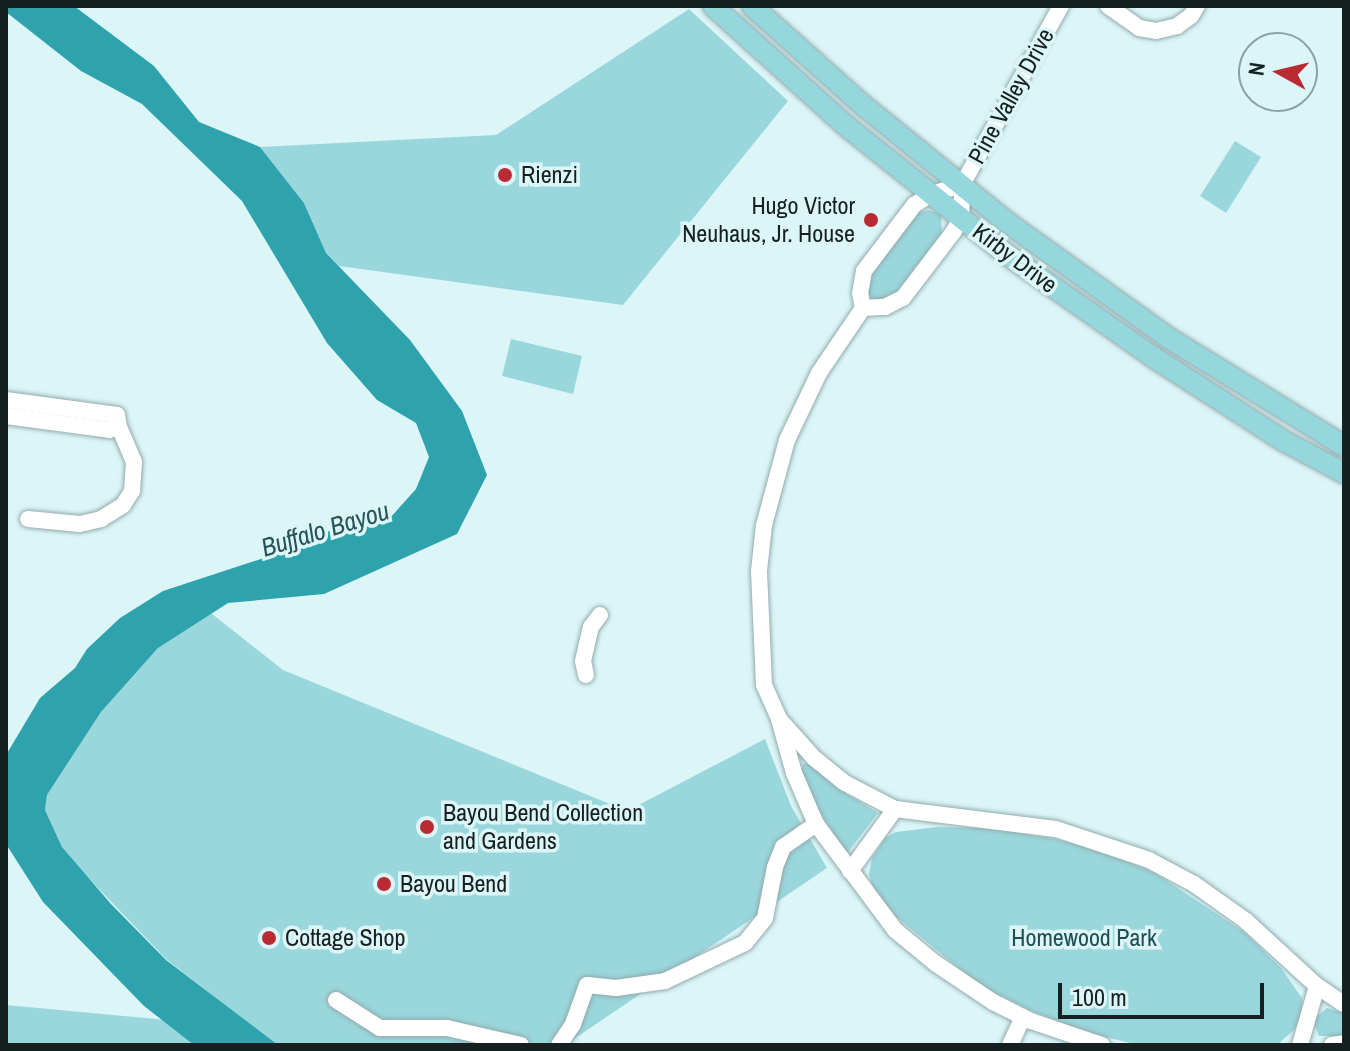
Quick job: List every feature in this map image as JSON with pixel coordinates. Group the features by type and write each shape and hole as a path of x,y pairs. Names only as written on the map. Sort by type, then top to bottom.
{"main road":[{"name":"Kirby Drive","path":"713,6 845,125 1006,254 1153,357 1284,441 1344,473"},
{"name":"Kirby Drive","path":"752,6 864,106 962,185 1167,337 1344,446"}],"street":[{"name":"Pine Valley Drive","path":"962,185 1061,6"},
{"path":"1108,6 1139,28 1156,31 1177,26 1191,16 1197,6"},
{"path":"863,308 885,307 903,298 961,218 962,185 931,194 914,205 864,271 860,293 863,308 819,373 800,408 783,452 764,525 758,612 764,685 779,719 794,773 816,824 895,930 962,983 1023,1017 1102,1045"},
{"path":"6,400 109,430 119,427 134,462 132,491 123,505 101,519 80,524 28,519"},
{"path":"6,416 52,414"},
{"path":"586,675 583,661 591,627 600,615"},
{"path":"779,719 814,758 845,783 895,809 1056,829 1149,860 1194,884 1246,921 1317,986 1344,1004"},
{"path":"850,871 895,809"},
{"path":"559,1045 573,1024 587,985 616,988 665,981 745,943 765,918 775,867 783,847 816,824"},
{"path":"1300,1045 1317,986"},
{"path":"336,1000 380,1028 447,1028 521,1045"},
{"path":"1010,1045 1023,1017"},
{"path":"1332,1045 1344,1043"}],"green space":[{"name":"Rienzi","path":"689,9 788,101 623,305 339,266 326,253 304,203 260,147 496,135"},
{"path":"1235,141 1261,157 1226,213 1200,196"},
{"path":"929,210 941,214 942,233 894,295 885,300 873,299 868,294 869,275 920,212"},
{"path":"511,339 582,356 573,394 502,376"},
{"name":"Bayou Bend Collection and Gardens","path":"207,610 283,670 627,811 765,739 791,806 827,868 565,1045 6,1045 6,1005 231,1026 211,994 166,959 77,866 62,847 45,810 47,795 101,712 158,648"},
{"path":"809,763 847,794 878,813 848,852 843,850 815,804 801,772 803,764"},
{"name":"Homewood Park","path":"937,827 989,828 1055,839 1104,852 1155,873 1244,932 1281,968 1302,998 1302,1014 1295,1029 1277,1045 1139,1045 1088,1033 1029,1010 978,984 894,915 874,892 869,874 872,858 885,838 896,832"},
{"path":"1327,1008 1344,1013 1344,1036 1319,1036 1314,1024 1316,1017"}],"shaded area":[{"path":"6,6 74,6 154,66 199,122 260,147 304,203 326,253 410,340 462,411 487,475 457,534 324,594 228,603 158,648 101,712 47,795 45,810 62,847 111,904 166,960 278,1045 194,1045 144,1006 43,902 6,844 6,755 40,698 75,668 87,649 120,618 163,591 267,557 341,526 390,518 416,489 429,457 416,423 377,400 327,343 242,201 142,104 81,71 6,12"}],"place":[{"name":"Rienzi","path":"505,175"},
{"name":"Hugo Victor Neuhaus, Jr. House","path":"871,220"},
{"name":"Bayou Bend Collection and Gardens","path":"427,827"},
{"name":"Bayou Bend","path":"384,884"},
{"name":"Cottage Shop","path":"269,938"}],"water label":[{"name":"Buffalo Bayou","path":"325,529"}]}
